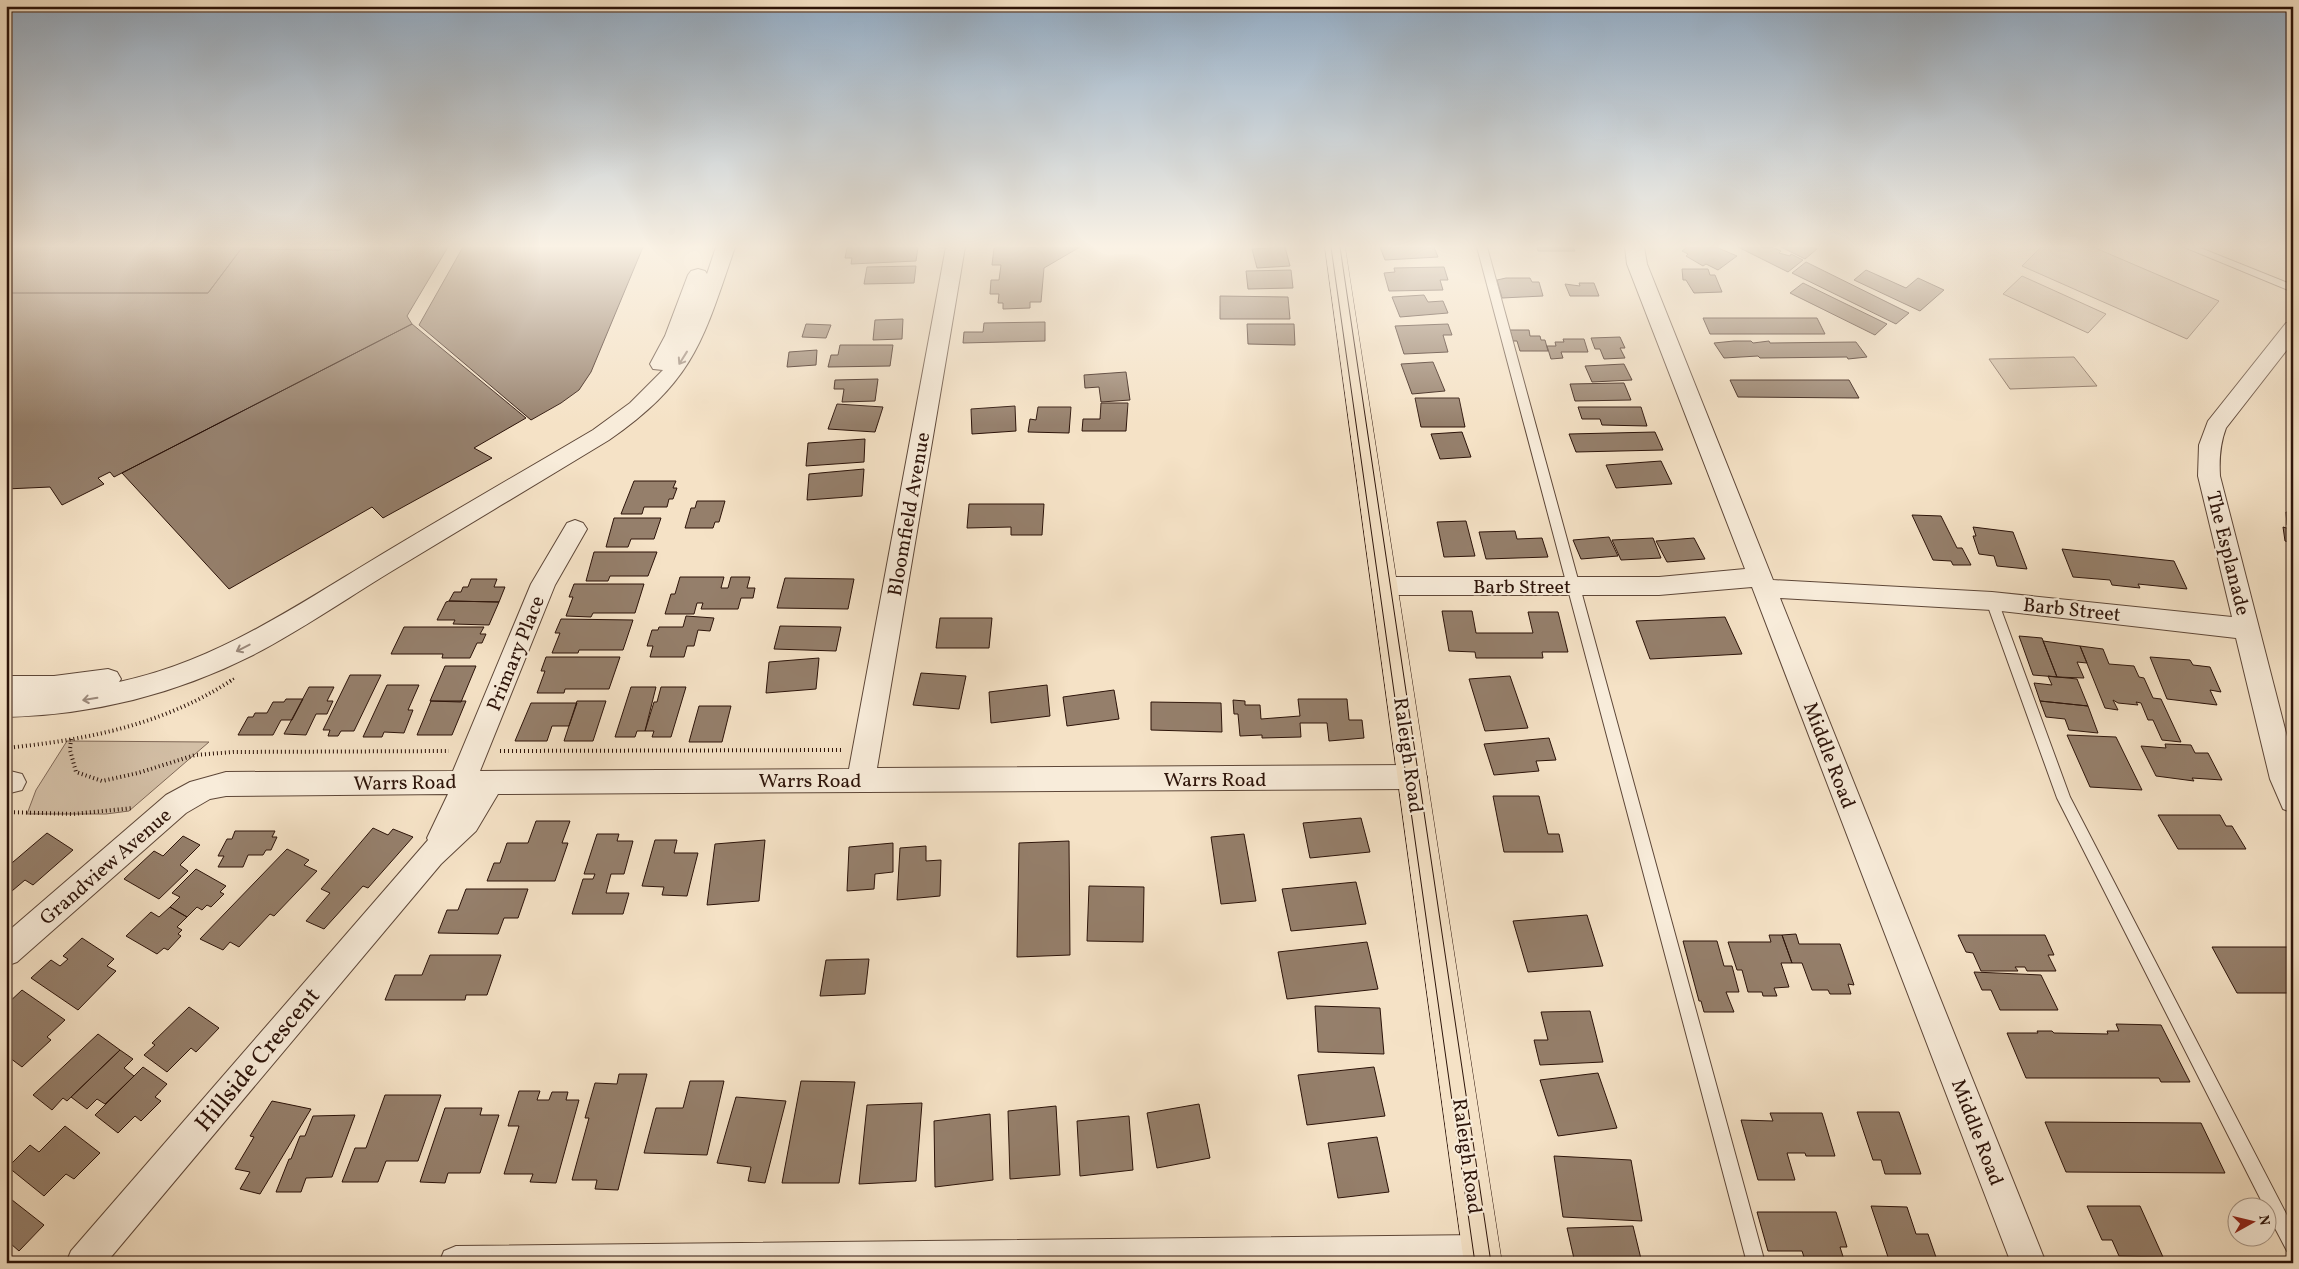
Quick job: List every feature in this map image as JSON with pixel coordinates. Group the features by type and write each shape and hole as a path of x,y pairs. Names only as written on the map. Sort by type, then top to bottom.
{"main road":[{"name":"Raleigh Road","path":"1344,306 1483,1257"}],"street":[{"path":"6,687 54,686 93,682 160,666 183,658 258,622 563,443 627,398 660,364 690,306"},
{"path":"6,706 58,704 128,691 163,682 224,657 284,625 601,435 641,406 674,371 694,336 700,306"},
{"name":"Bloomfield Avenue","path":"861,780 946,306"},
{"name":"Middle Road","path":"1654,306 2029,1263"},
{"name":"The Esplanade","path":"2293,328 2216,426 2209,441 2207,458 2209,476 2284,779 2293,801"},
{"name":"Primary Place","path":"473,781 543,584 575,529"},
{"name":"Barb Street","path":"1385,586 1659,586 1735,594 1766,592 1803,605 1895,597 1948,598 1992,601 2248,629"},
{"name":"Warrs Road","path":"208,786 240,783 473,781 1412,777"},
{"name":"Hillside Crescent","path":"83,1263 431,855 463,828 475,812 473,781"},
{"name":"Grandview Avenue","path":"6,952 176,804 194,792 208,786"},
{"path":"456,1263 1483,1257"}],"lane":[{"path":"1498,306 1756,1263"},
{"path":"1992,601 2064,798 2293,1245"}],"path":[{"path":"6,812 73,814 176,804"}],"shaded area":[{"path":"2030,306 2089,306 2106,314 2088,333"},
{"path":"2113,306 2215,306 2187,339"},
{"path":"2074,357 2097,386 2010,389 1989,359"},
{"path":"67,741 209,742 129,811 106,814 27,814 36,790"}],"building":[{"path":"6,306 413,306 407,316 412,324 114,477 110,472 98,478 104,484 62,505 50,487 6,489"},
{"path":"430,306 618,306 591,372 579,390 531,420 419,325"},
{"path":"1003,306 1030,306 1030,308 1003,309"},
{"path":"1220,306 1289,306 1290,319 1220,319"},
{"path":"1396,306 1445,306 1448,313 1400,317"},
{"path":"1817,306 1851,306 1887,324 1875,335"},
{"path":"1860,306 1895,306 1909,313 1896,324"},
{"path":"1910,306 1925,306 1920,311"},
{"path":"1703,318 1817,318 1825,334 1710,334"},
{"path":"903,319 902,339 873,340 875,320"},
{"path":"1045,322 1045,341 963,343 964,332 983,332 984,323"},
{"path":"412,324 526,418 474,448 492,458 383,518 372,507 229,589 122,473"},
{"path":"806,324 831,325 826,338 802,337"},
{"path":"1247,324 1294,324 1295,345 1248,344"},
{"path":"1448,324 1452,335 1443,335 1448,352 1404,354 1395,326"},
{"path":"1510,330 1529,330 1530,336 1540,336 1541,340 1545,340 1548,351 1520,351 1517,341 1513,341"},
{"path":"1620,337 1625,348 1620,348 1625,358 1604,359 1600,349 1595,349 1591,338"},
{"path":"1563,339 1584,339 1588,352 1561,352 1563,358 1551,359 1547,346 1556,346 1555,342 1564,342"},
{"path":"1751,341 1753,343 1769,341 1770,343 1856,342 1867,357 1848,359 1847,357 1760,358 1758,356 1724,358 1714,343"},
{"path":"840,345 893,345 890,366 828,367 831,355 838,355"},
{"path":"817,350 816,365 787,367 789,352"},
{"path":"1433,362 1445,391 1412,394 1401,364"},
{"path":"1624,364 1632,380 1592,382 1585,366"},
{"path":"1126,372 1130,400 1101,402 1099,387 1085,388 1084,375"},
{"path":"878,379 875,401 842,402 844,389 834,389 835,380"},
{"path":"1730,380 1849,380 1859,398 1738,397"},
{"path":"1624,383 1631,400 1575,401 1570,384"},
{"path":"1415,398 1459,398 1465,427 1421,427"},
{"path":"1101,403 1128,403 1126,431 1082,431 1083,419 1100,419"},
{"path":"837,404 883,407 875,432 828,429"},
{"path":"1015,406 1016,431 972,434 971,409"},
{"path":"1038,407 1071,407 1069,433 1028,432 1030,419 1036,420"},
{"path":"1578,407 1641,407 1647,426 1602,425 1600,419 1582,419"},
{"path":"1462,432 1471,457 1440,459 1431,434"},
{"path":"1655,432 1663,450 1576,452 1569,434"},
{"path":"865,439 864,462 806,466 808,443"},
{"path":"1661,461 1672,484 1616,488 1606,465"},
{"path":"864,469 862,496 807,500 809,474"},
{"path":"634,481 676,481 673,488 677,488 673,499 669,499 667,507 644,507 642,514 621,514"},
{"path":"697,501 725,501 719,522 715,522 713,528 685,528 691,508 695,508"},
{"path":"969,504 1044,504 1042,535 1011,535 1011,527 967,528"},
{"path":"2286,512 2293,513 2293,526 2287,525"},
{"path":"1912,515 1941,516 1957,548 1962,548 1971,565 1953,565 1951,561 1933,560"},
{"path":"614,518 661,518 654,539 631,539 628,547 606,547"},
{"path":"1466,521 1475,556 1444,557 1437,522"},
{"path":"1973,527 2013,532 2027,569 1997,566 1994,556 1979,554 1973,536 1976,536"},
{"path":"2283,527 2293,530 2293,543 2285,541"},
{"path":"1515,531 1517,539 1542,538 1548,557 1486,559 1479,532"},
{"path":"1609,537 1618,556 1581,559 1573,540"},
{"path":"1653,538 1661,558 1621,560 1612,540"},
{"path":"1694,538 1705,559 1667,562 1656,541"},
{"path":"2062,549 2174,561 2187,589 2138,584 2140,588 2112,585 2110,580 2073,577"},
{"path":"594,552 657,552 648,576 610,576 608,581 586,581"},
{"path":"680,577 724,577 721,588 728,588 731,577 750,577 747,588 755,588 753,598 741,598 738,609 701,609 703,603 697,603 694,614 665,614 671,594 675,594"},
{"path":"785,578 854,579 848,609 777,608"},
{"path":"471,579 497,579 494,587 505,587 499,602 449,601 454,592 461,592 463,587 468,587"},
{"path":"574,584 644,584 635,613 593,613 591,617 566,616 573,597 569,597"},
{"path":"446,602 499,602 489,625 453,624 455,620 437,620"},
{"path":"1442,611 1472,611 1476,633 1533,633 1528,612 1558,612 1568,652 1542,652 1543,658 1476,658 1475,652 1449,651"},
{"path":"686,616 714,618 710,631 698,630 694,646 687,646 684,657 650,657 653,646 647,646 652,630 658,630 659,627 683,627"},
{"path":"1725,617 1742,654 1650,659 1636,621"},
{"path":"940,618 992,618 989,648 936,648"},
{"path":"561,619 633,620 623,650 579,650 578,653 552,653 560,633 555,633"},
{"path":"780,626 841,627 836,651 774,649"},
{"path":"404,627 484,627 480,634 486,634 482,643 477,643 470,658 442,658 443,654 391,654"},
{"path":"2019,636 2042,638 2057,677 2033,675"},
{"path":"2043,641 2080,646 2087,663 2077,662 2084,678 2057,677"},
{"path":"2080,646 2103,649 2109,664 2134,666 2139,677 2144,678 2153,698 2161,699 2181,742 2162,740 2153,720 2148,720 2141,703 2136,702 2138,705 2118,703 2113,700 2118,710 2105,708"},
{"path":"546,657 620,657 609,689 565,689 564,693 537,693 545,671 541,671"},
{"path":"2150,657 2190,660 2193,665 2210,667 2221,692 2210,690 2217,705 2167,699"},
{"path":"819,658 816,689 766,693 769,662"},
{"path":"445,666 476,666 461,702 430,701"},
{"path":"921,673 966,676 959,709 913,705"},
{"path":"350,675 381,675 354,731 341,731 338,736 328,736 330,730 323,730"},
{"path":"1510,676 1528,728 1485,731 1469,679"},
{"path":"2048,676 2077,679 2088,706 2040,701 2034,683 2052,685"},
{"path":"387,685 419,685 408,710 413,710 404,733 384,732 382,737 363,737"},
{"path":"1047,685 1050,716 991,723 989,692"},
{"path":"309,687 334,687 327,701 333,701 327,714 316,714 306,735 284,734"},
{"path":"631,687 656,687 645,731 637,731 635,737 615,737"},
{"path":"661,687 686,687 671,737 652,737 654,731 645,731"},
{"path":"1114,690 1119,719 1067,726 1063,697"},
{"path":"286,699 303,699 292,720 281,720 273,735 238,735 248,717 253,717 255,713 267,713 273,702 284,702"},
{"path":"1298,699 1347,699 1349,720 1362,720 1364,738 1329,741 1327,723 1300,723 1301,737 1262,738 1262,735 1240,736 1238,714 1234,714 1233,700 1245,701 1245,705 1260,705 1261,719 1300,716"},
{"path":"431,701 466,701 452,735 417,735"},
{"path":"577,701 606,701 593,741 564,741"},
{"path":"2040,701 2088,706 2098,733 2069,730 2065,719 2046,717"},
{"path":"1151,702 1221,703 1222,732 1151,730"},
{"path":"531,703 577,703 569,726 552,726 547,741 515,741"},
{"path":"699,706 731,706 722,742 689,742"},
{"path":"2067,735 2116,737 2142,790 2090,787"},
{"path":"1549,738 1556,760 1536,761 1539,771 1494,775 1484,744"},
{"path":"2165,744 2191,745 2195,753 2208,753 2222,780 2192,778 2194,781 2156,776 2141,746 2166,748"},
{"path":"1493,796 1539,796 1548,834 1559,834 1563,852 1504,852"},
{"path":"2158,815 2220,815 2226,826 2232,826 2246,849 2178,849"},
{"path":"1361,818 1370,852 1310,858 1303,823"},
{"path":"536,821 570,821 562,843 568,843 555,881 487,881 494,863 500,863 507,843 528,843"},
{"path":"373,828 388,835 393,829 413,837 368,888 363,886 324,929 306,921 330,893 321,889"},
{"path":"235,831 275,831 272,837 277,837 271,850 266,850 263,855 248,855 243,867 218,867 224,856 218,856 227,839 232,839"},
{"path":"47,833 73,850 33,885 25,880 6,896 6,868"},
{"path":"597,834 619,834 617,841 633,841 624,874 611,874 606,893 629,893 623,914 572,914 583,879 593,879 595,874 584,874"},
{"path":"1244,834 1256,901 1221,904 1211,837"},
{"path":"183,836 200,845 180,865 188,871 159,899 124,879 154,851 163,856"},
{"path":"655,840 677,840 674,853 698,853 687,896 662,895 664,887 642,886"},
{"path":"765,840 759,901 707,905 715,844"},
{"path":"1069,841 1070,955 1017,957 1019,843"},
{"path":"893,843 893,872 875,874 874,889 847,891 849,847"},
{"path":"926,846 926,861 941,860 940,896 897,900 900,848"},
{"path":"287,849 309,860 304,865 317,871 274,916 270,914 239,947 230,942 223,950 200,939"},
{"path":"196,869 226,886 220,892 224,894 211,907 207,905 202,910 197,907 187,917 170,907 180,897 172,893"},
{"path":"1356,882 1366,924 1291,931 1282,889"},
{"path":"1089,886 1144,887 1143,942 1087,941"},
{"path":"466,889 528,889 518,918 504,918 498,934 438,933 447,910 458,910"},
{"path":"170,907 187,917 177,927 182,930 178,934 181,936 168,950 164,948 157,954 126,936 151,912 159,917"},
{"path":"1587,915 1603,966 1528,972 1513,921"},
{"path":"1796,934 1799,944 1840,944 1854,985 1848,984 1851,994 1830,994 1828,990 1812,990 1802,963 1792,963 1782,935"},
{"path":"1769,935 1782,935 1792,963 1781,963 1789,987 1774,988 1777,996 1763,996 1762,992 1748,992 1742,970 1737,970 1728,942 1771,942"},
{"path":"1958,935 2045,935 2054,955 2048,955 2056,971 2027,971 2025,967 2015,967 2018,971 1981,971 1973,953 1966,952"},
{"path":"82,938 114,959 107,966 116,971 78,1010 31,978 51,960 60,966 68,959 63,956"},
{"path":"1683,941 1717,941 1724,966 1732,966 1739,992 1726,992 1734,1012 1704,1012 1701,1001 1699,1001"},
{"path":"1367,942 1378,989 1287,999 1278,952"},
{"path":"2212,947 2293,947 2293,993 2237,993"},
{"path":"430,955 501,955 487,995 466,995 465,1000 385,1000 395,975 422,975"},
{"path":"869,959 865,994 820,996 826,960"},
{"path":"1974,972 2041,975 2058,1010 2000,1010 1991,990 1982,990"},
{"path":"22,990 65,1020 47,1037 51,1040 22,1067 6,1055 6,1017 8,1015 6,1013 6,1005"},
{"path":"1315,1006 1380,1008 1384,1054 1318,1052"},
{"path":"189,1007 219,1028 196,1052 191,1048 167,1072 144,1055 155,1045 152,1043"},
{"path":"1590,1011 1603,1062 1540,1065 1534,1040 1548,1040 1541,1012"},
{"path":"2116,1024 2161,1025 2190,1082 2161,1082 2159,1078 2026,1078 2007,1033 2052,1031 2054,1033 2108,1034 2107,1031 2119,1031"},
{"path":"98,1034 120,1050 67,1101 63,1098 52,1110 33,1095"},
{"path":"120,1050 133,1059 124,1068 134,1076 105,1104 97,1099 87,1109 71,1097"},
{"path":"143,1067 167,1084 155,1097 161,1101 141,1121 135,1116 118,1133 95,1115"},
{"path":"1374,1067 1385,1116 1307,1125 1298,1075"},
{"path":"1598,1073 1617,1128 1558,1136 1540,1080"},
{"path":"619,1074 647,1074 618,1190 595,1189 597,1180 572,1180 589,1118 585,1118 595,1083 617,1084"},
{"path":"690,1081 724,1081 707,1155 644,1153 656,1108 683,1108"},
{"path":"801,1081 855,1082 839,1183 782,1183"},
{"path":"519,1091 540,1091 537,1100 549,1100 552,1092 568,1092 566,1100 579,1100 556,1183 530,1182 533,1174 504,1174 519,1126 508,1126"},
{"path":"385,1095 441,1095 418,1161 386,1161 378,1182 342,1182 355,1148 366,1148"},
{"path":"736,1097 786,1101 765,1183 748,1181 751,1167 717,1163"},
{"path":"272,1101 311,1109 260,1194 240,1189 250,1172 235,1169 254,1137 250,1136"},
{"path":"922,1103 916,1181 859,1184 867,1105"},
{"path":"1199,1104 1210,1158 1157,1168 1147,1113"},
{"path":"1056,1106 1060,1175 1010,1179 1008,1111"},
{"path":"445,1108 482,1108 480,1115 499,1115 480,1173 448,1173 445,1183 420,1182"},
{"path":"1857,1112 1899,1112 1921,1174 1885,1174 1881,1160 1873,1160"},
{"path":"1770,1113 1822,1113 1835,1156 1806,1156 1805,1153 1787,1153 1795,1180 1758,1180 1741,1120 1773,1121"},
{"path":"990,1114 993,1180 935,1187 934,1121"},
{"path":"355,1115 332,1177 306,1178 301,1192 276,1192 300,1136 305,1136 313,1116"},
{"path":"1129,1116 1133,1170 1080,1176 1077,1121"},
{"path":"2045,1122 2201,1123 2225,1173 2066,1172"},
{"path":"65,1126 100,1153 74,1179 66,1174 44,1196 8,1167 30,1145 39,1152"},
{"path":"1377,1137 1389,1192 1338,1198 1328,1143"},
{"path":"1554,1156 1631,1160 1642,1221 1563,1217"},
{"path":"7,1196 44,1225 19,1251 11,1244 6,1249"},
{"path":"1871,1206 1907,1207 1916,1234 1928,1234 1938,1263 1890,1263"},
{"path":"2087,1206 2140,1206 2163,1257 2119,1256 2112,1240 2102,1240"},
{"path":"1757,1212 1836,1212 1847,1247 1840,1247 1845,1263 1806,1263 1802,1251 1768,1251"},
{"path":"1633,1226 1642,1263 1575,1263 1567,1228"}],"tram line":[{"path":"1339,306 1475,1263"},
{"path":"1349,306 1491,1263"}]}
